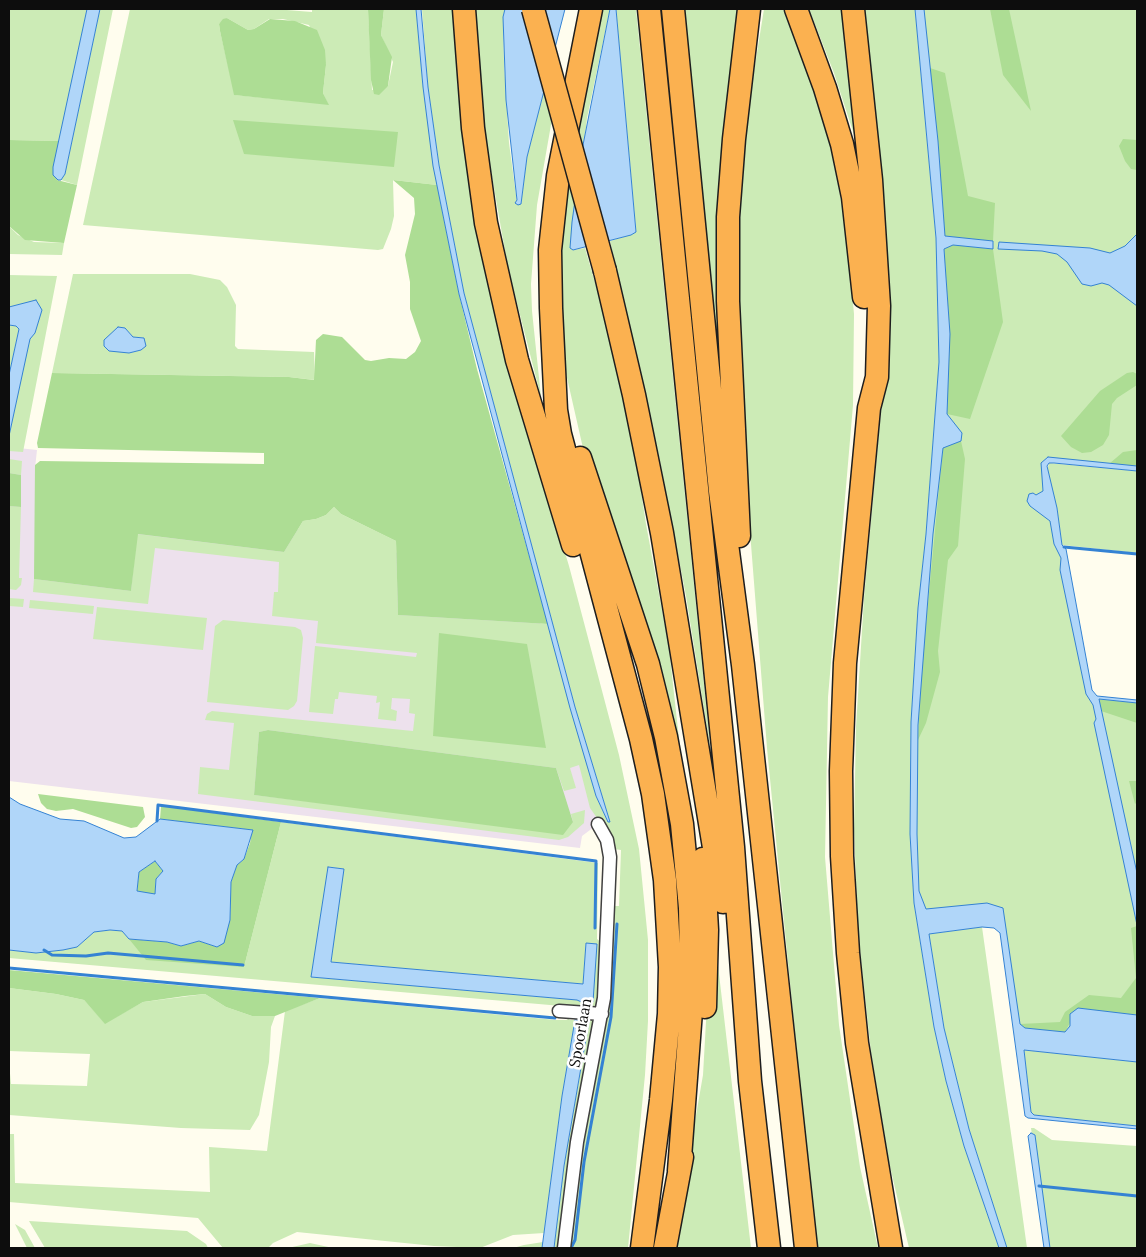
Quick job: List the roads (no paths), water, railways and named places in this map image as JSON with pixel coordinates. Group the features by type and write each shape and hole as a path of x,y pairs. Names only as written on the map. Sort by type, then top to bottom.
{"highway":[{"path":"464,9 478,167 486,223 505,308 520,368 600,635 641,739"},
{"path":"533,9 605,271 650,474 692,711 750,1081"},
{"path":"591,9 566,127 555,195 550,250 553,345 556,410 563,450 641,739 661,844 670,967 665,1062 642,1248"},
{"path":"649,9 733,847 750,1081 769,1248"},
{"path":"673,9 720,491 743,665 806,1248"},
{"path":"796,9 825,88 842,144 853,197 860,248 865,309 865,379 869,408"},
{"path":"853,9 871,180 880,306 877,378 869,408 845,663 841,829 847,943 855,1020 891,1248"},
{"path":"743,665 738,489 728,311 728,226 734,139 748,17"},
{"path":"553,345 581,462 650,672 678,796 688,876 691,961 690,1011 679,1171"},
{"path":"665,1248 696,1088 706,1006 708,958 706,901 692,711"},
{"path":"885,1202 899,1248"}],"street":[{"name":"Spoorlaan","path":"564,1248 577,1142 602,1014 610,857 607,840 598,824"},
{"path":"559,1011 602,1014"}],"water":[{"path":"87,9 100,9 65,174 61,180 58,180 53,175 53,167"},
{"path":"416,9 421,9 428,87 439,165 464,293 575,707 610,822 608,822 596,796 570,708 459,294 433,166"},
{"path":"505,9 565,9 527,157 521,204 518,205 515,203 517,200 506,100 503,17"},
{"path":"610,9 616,9 636,232 631,235 573,250 570,248 572,222 582,150"},
{"path":"915,9 924,9 938,141 945,236 993,241 993,249 953,245 944,249 950,334 947,414 962,433 961,441 943,448 933,534 918,725 917,834 919,891 926,909 987,903 1003,908 1020,1024 1025,1028 1065,1032 1070,1026 1070,1014 1078,1008 1137,1015 1137,1062 1024,1050 1031,1112 1034,1115 1137,1126 1137,1129 1028,1118 1025,1116 1000,933 994,928 982,927 929,934 944,1028 969,1129 1007,1248 999,1248 964,1146 946,1081 934,1027 914,903 910,834 911,722 918,608 926,534 939,362 936,238"},
{"path":"1137,234 1137,306 1109,285 1102,283 1091,286 1082,284 1067,262 1057,254 1042,251 998,249 999,242 1090,248 1110,253 1125,246"},
{"path":"36,300 42,310 35,333 30,339 9,436 9,375 19,329 16,326 9,325 9,307"},
{"path":"118,327 125,328 133,337 144,338 146,346 141,350 129,353 109,351 104,346 104,340"},
{"path":"1048,457 1137,466 1137,471 1054,463 1049,463 1047,466 1057,508 1062,545 1066,549 1092,690 1097,696 1137,700 1137,703 1099,699 1137,873 1137,925 1094,723 1096,719 1093,705 1086,694 1060,570 1061,558 1054,544 1050,521 1030,506 1027,501 1029,494 1033,493 1036,495 1043,491 1041,463"},
{"path":"9,797 20,804 60,819 84,821 124,838 136,837 160,819 253,830 244,859 237,865 231,882 230,920 224,943 217,947 199,941 181,946 167,942 129,939 122,931 110,930 94,932 77,947 63,950 36,953 9,950","holes":["155,861 163,871 156,879 155,894 137,891 139,872"]},
{"path":"328,867 344,869 331,962 583,984 586,943 597,944 593,1002 586,1004 577,1000 311,977"},
{"path":"575,1020 589,1021 564,1166 554,1248 542,1248 562,1096"},
{"path":"1031,1133 1035,1135 1050,1248 1044,1248 1028,1136"}],"waterway":[{"path":"1064,547 1137,554"},
{"path":"157,821 158,805 596,861 595,928"},
{"path":"571,1248 575,1240 584,1162 611,1017 617,924"},
{"path":"44,950 52,955 86,956 108,953 243,965"},
{"path":"9,968 555,1018"},
{"path":"1039,1186 1137,1196"}]}
